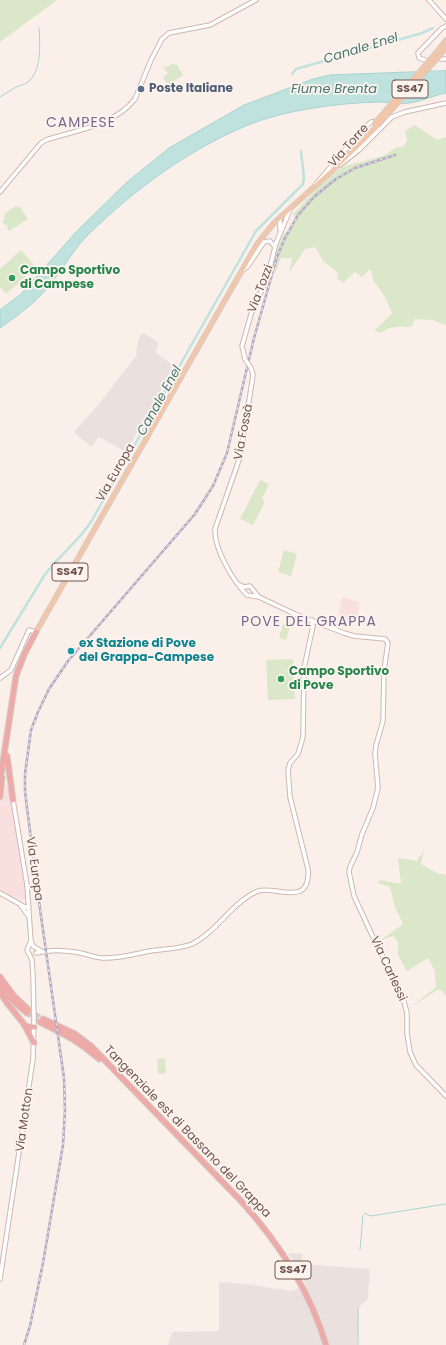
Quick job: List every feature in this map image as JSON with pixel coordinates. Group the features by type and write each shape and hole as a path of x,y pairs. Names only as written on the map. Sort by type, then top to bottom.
{"highway":[{"name":"Via Europa","path":"7,743 17,672 36,632"},
{"name":"SS47","path":"0,796 7,743"},
{"path":"7,743 8,771 13,800"},
{"name":"SS47","path":"0,781 3,768"},
{"path":"0,978 28,1012 11,998 0,985"},
{"path":"0,992 7,1004 24,1024 34,1043"},
{"name":"Tangenziale est di Bassano del Grappa","path":"41,1020 75,1034 91,1046 241,1203 269,1239 294,1278 313,1316 325,1345"},
{"path":"24,1024 28,1027 34,1027"}],"main road":[{"path":"0,192 41,143 46,140 106,122 130,105 137,95 151,60 162,39 169,33 210,26 256,0"},
{"path":"428,61 419,58 418,53 441,29 446,26 446,19 429,0"},
{"name":"SS47","path":"376,124 446,41"},
{"name":"SS47","path":"291,209 333,170 446,49"},
{"path":"441,59 446,58"},
{"name":"Via Torre","path":"314,187 371,122 380,121 405,112 446,103"},
{"name":"Via Torre","path":"333,170 359,150 391,117"},
{"path":"279,233 291,209"},
{"name":"Via Europa","path":"36,632 261,238 291,209"},
{"path":"279,233 280,218"},
{"name":"Via Tozzi","path":"251,368 245,359 242,346 252,310 270,272 279,233"},
{"path":"241,272 248,266 264,242 270,241 275,247"},
{"name":"Via Fossà","path":"244,592 230,574 217,544 215,529 240,457 253,374 251,368"},
{"path":"239,584 246,587 250,586 259,597"},
{"path":"246,587 244,592 247,595 250,594 259,597 319,623 311,633"},
{"path":"250,594 253,590"},
{"path":"33,954 41,951 74,952 95,957 110,958 191,944 210,931 243,900 252,894 264,890 290,893 301,889 307,881 308,869 290,796 288,770 290,763 296,758 300,750 303,737 304,668 312,620"},
{"name":"Via Carlessi","path":"319,623 352,636 386,640 388,643 384,670 383,721 376,745 378,788 373,808 350,867 352,890 402,994 407,1013 407,1033 410,1052 416,1065 446,1096"},
{"path":"0,678 11,670 29,630 36,632"},
{"name":"Via Europa","path":"13,800 27,885 31,941 28,947"},
{"path":"0,893 29,906"},
{"path":"18,902 30,919"},
{"name":"Via Europa","path":"31,941 35,947"},
{"path":"33,954 27,950 28,947 35,947 41,951"},
{"path":"33,954 35,947"},
{"name":"Via Motton","path":"0,1279 33,1059 33,954"}],"shaded area":[{"path":"144,333 159,343 155,352 174,366 126,452 99,437 91,447 74,432 98,405 137,355 136,350 140,336"},
{"path":"342,597 360,602 356,623 338,618"},
{"path":"3,786 8,787 27,895 25,899 21,900 0,891 0,807"},
{"path":"288,1253 303,1254 301,1264 370,1269 368,1299 359,1307 357,1345 168,1345 172,1332 219,1331 219,1282 246,1284 291,1291 306,1285"}],"green space":[{"path":"0,0 57,0 0,42"},
{"path":"173,64 177,65 183,75 168,85 163,78 168,73 163,68"},
{"path":"415,125 437,140 446,137 446,325 432,320 415,319 411,327 391,328 381,333 374,331 392,313 385,297 374,281 370,269 362,277 355,272 343,283 337,278 337,272 323,261 315,247 305,249 289,273 292,258 281,258 275,273 276,251 284,233 289,232 296,221 293,214 319,186 342,167 383,156 397,147 403,147 407,140 405,131"},
{"path":"16,206 20,207 28,219 9,231 7,228 8,226 2,221 5,219 4,214"},
{"name":"Campo Sportivo di Campese","path":"21,250 36,267 6,294 0,287 0,269"},
{"path":"260,480 269,484 262,499 264,504 253,525 240,519"},
{"path":"284,550 297,554 291,576 278,572"},
{"path":"283,624 290,626 286,640 279,638"},
{"name":"Campo Sportivo di Pove","path":"293,659 295,699 268,700 266,660"},
{"path":"424,850 421,864 437,873 446,875 446,996 440,989 412,1006 436,987 435,971 428,958 407,971 398,955 398,942 393,936 381,940 403,924 395,907 390,887 378,883 380,880 401,884 398,858 417,861"},
{"path":"165,1058 166,1073 158,1074 157,1059"}],"water":[{"name":"Fiume Brenta","path":"446,71 446,93 417,102 405,104 379,102 363,103 295,111 248,125 204,146 163,172 107,217 79,245 45,291 27,308 0,328 0,310 21,294 76,232 127,182 169,148 244,105 313,79 330,75"}],"waterway":[{"path":"0,97 16,87 27,83 33,77 36,71 39,56 39,28"},
{"name":"Canale Enel","path":"292,74 296,69 422,33 433,28"},
{"name":"Canale Enel","path":"0,648 44,576 91,522 256,231 303,184 304,178 301,151"},
{"path":"364,1213 371,1216 446,1204"},
{"path":"360,1250 363,1215"},
{"path":"358,1309 358,1345"}],"tunnel":[{"path":"29,1010 43,1019"},
{"path":"27,1013 40,1022"}],"railway":[{"path":"24,1345 30,1326 43,1263 63,1145 65,1110 64,1078 25,792 25,774 31,730 49,689 68,661 195,514 213,486 227,453 254,338 277,257 285,238 298,215 315,196 336,179 355,168 395,155"}],"place":[{"name":"Poste Italiane","path":"141,89"},
{"name":"Campo Sportivo di Campese","path":"12,278"},
{"name":"ex Stazione di Pove del Grappa-Campese","path":"71,651"},
{"name":"Campo Sportivo di Pove","path":"281,679"}],"district":[{"name":"CAMPESE","path":"81,123"},
{"name":"POVE DEL GRAPPA","path":"309,622"}]}
